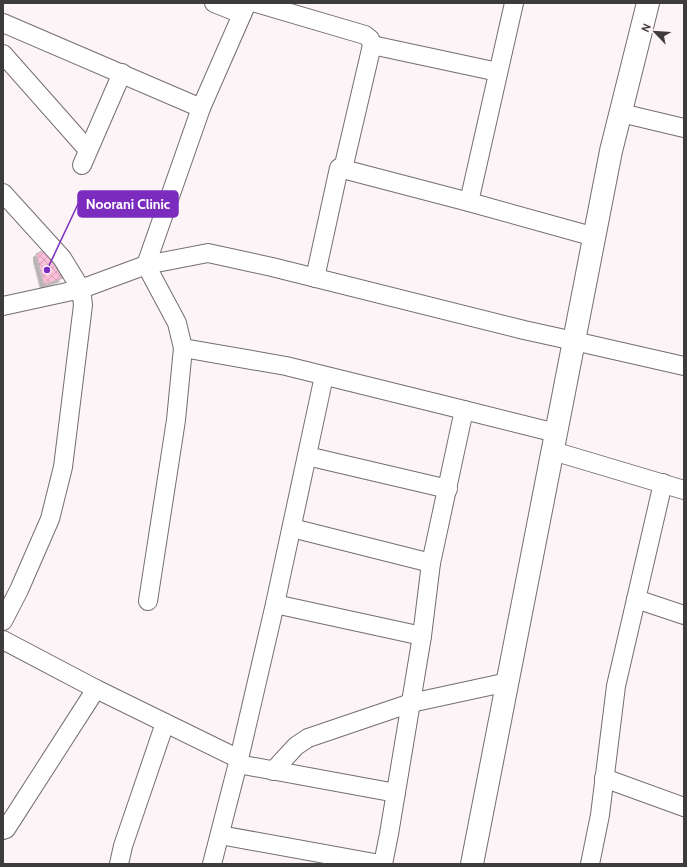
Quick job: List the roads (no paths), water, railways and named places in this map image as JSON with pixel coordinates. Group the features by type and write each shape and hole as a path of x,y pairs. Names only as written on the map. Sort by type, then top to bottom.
{"street":[{"path":"214,3 248,7 365,35 370,39 372,45 344,169"},
{"path":"469,202 514,3"},
{"path":"472,864 611,151 648,3"},
{"path":"148,601 176,420 183,348 177,323 146,265 201,108 248,7"},
{"path":"4,26 122,73 201,108"},
{"path":"372,45 498,72"},
{"path":"3,54 85,158 122,73"},
{"path":"621,114 684,128"},
{"path":"315,278 339,168 595,237"},
{"path":"3,621 20,590 47,526 58,492 63,467 83,305 81,289 62,258 6,199"},
{"path":"3,306 81,289 146,265 208,254 272,267 524,330 684,366"},
{"path":"183,348 286,366 464,410 684,490"},
{"path":"212,864 276,604 324,376"},
{"path":"220,835 382,864 411,703 432,563 464,410"},
{"path":"307,456 448,489"},
{"path":"590,864 600,815 616,686 663,483"},
{"path":"292,528 432,563"},
{"path":"636,599 684,615"},
{"path":"276,604 422,636"},
{"path":"3,640 238,762 273,771 396,793"},
{"path":"273,771 301,741 308,738 411,703 508,682"},
{"path":"4,831 96,689"},
{"path":"119,864 123,846 164,723"},
{"path":"604,778 684,807"}],"place":[{"name":"Noorani Clinic","path":"47,270"}]}
